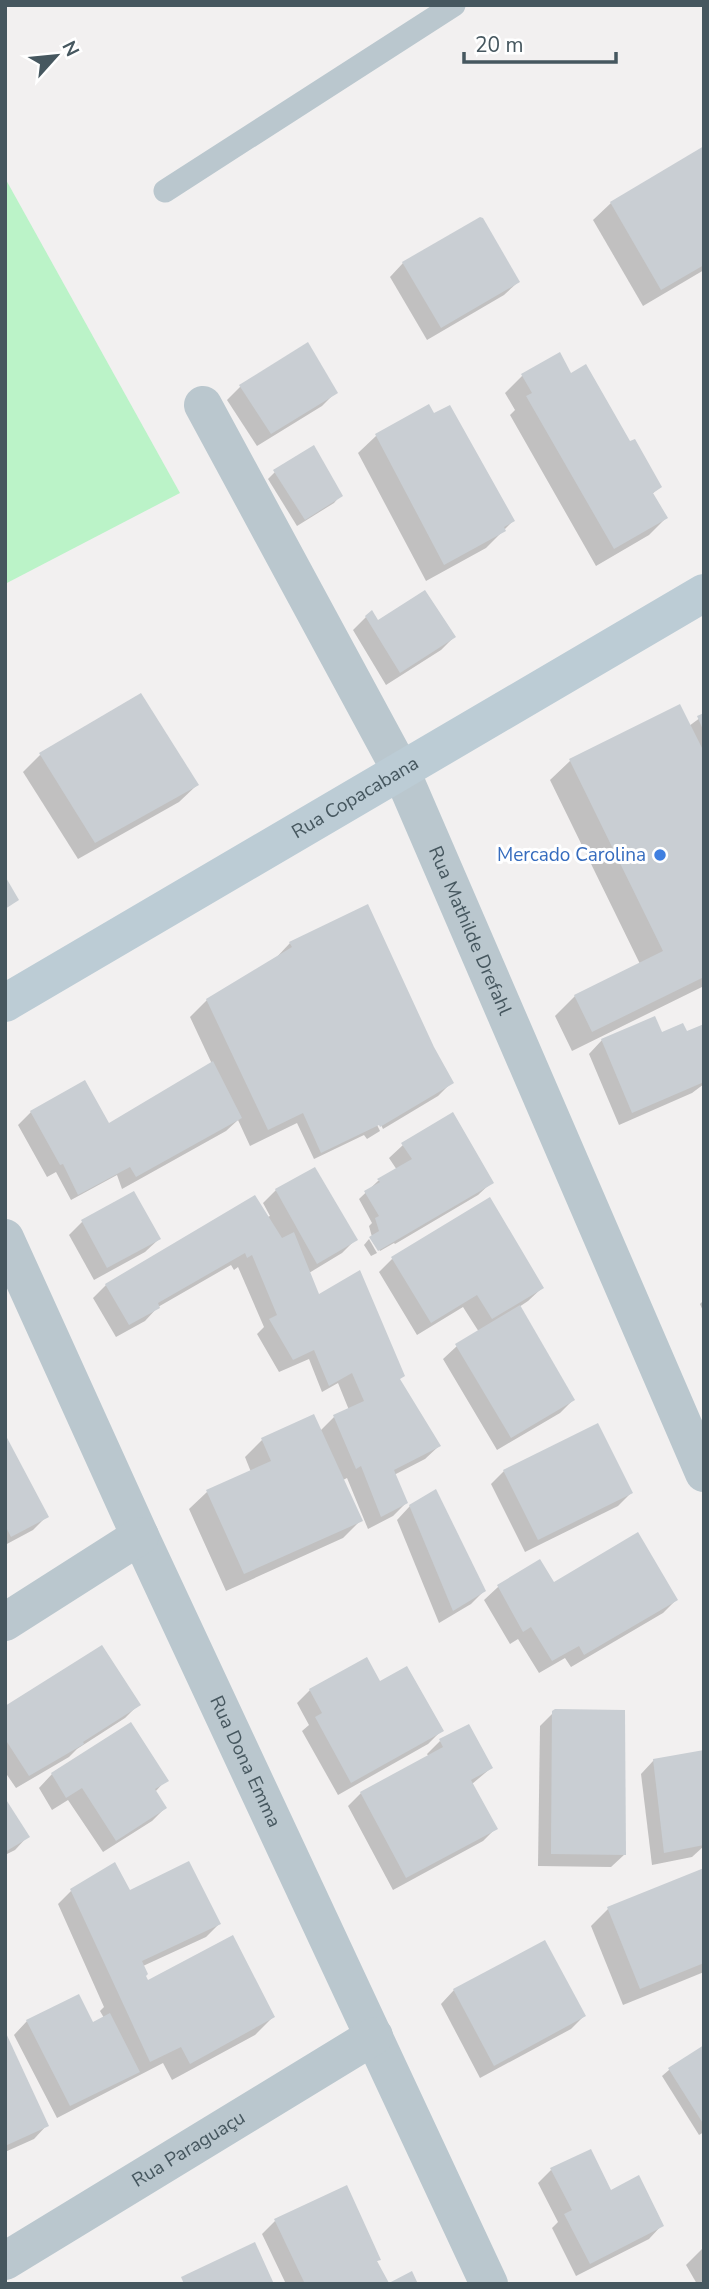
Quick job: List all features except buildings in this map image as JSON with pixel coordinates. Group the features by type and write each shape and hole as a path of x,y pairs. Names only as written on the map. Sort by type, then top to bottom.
{"main road":[{"name":"Rua Copacabana","path":"5,1003 704,593"}],"street":[{"name":"Rua Mathilde Drefahl","path":"203,405 401,771 704,1473"},
{"name":"Rua Dona Emma","path":"5,1238 140,1536 489,2284"},
{"path":"5,1622 140,1536"},
{"name":"Rua Paraguaçu","path":"5,2262 374,2036"}],"lane":[{"path":"165,191 454,5"}],"green space":[{"path":"5,178 180,493 5,584"}],"place":[{"name":"Mercado Carolina","path":"660,855"}]}
